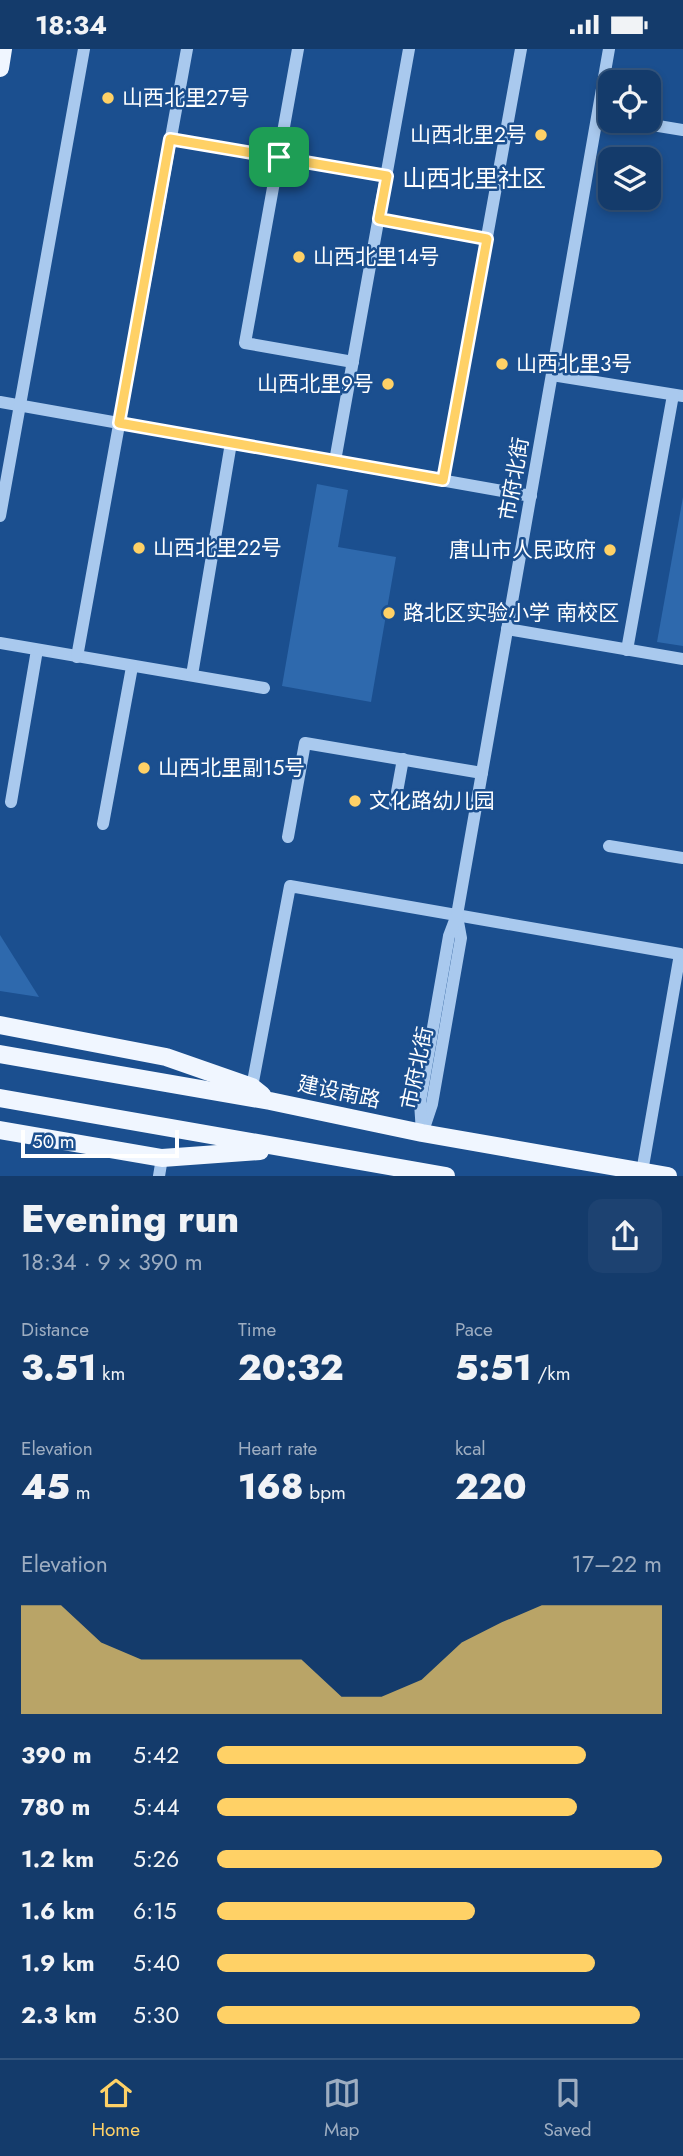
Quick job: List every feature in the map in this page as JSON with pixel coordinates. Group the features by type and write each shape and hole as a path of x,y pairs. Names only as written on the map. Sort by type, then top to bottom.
{"main road":[{"path":"0,68 3,49"},
{"path":"0,1025 166,1057 252,1087 270,1101"},
{"name":"建设南路","path":"0,1054 270,1101 422,1133 668,1176"},
{"path":"0,1098 446,1176"},
{"path":"0,1130 162,1158 286,1149"}],"street":[{"path":"0,516 84,49"},
{"path":"78,657 187,49"},
{"path":"298,49 245,343 353,362"},
{"path":"335,461 410,49"},
{"path":"443,480 521,49"},
{"name":"市府北街","path":"422,1133 432,1104 461,938 457,915 609,49"},
{"path":"661,127 683,131"},
{"path":"170,139 387,176"},
{"path":"379,219 487,239"},
{"path":"552,375 678,396 627,650"},
{"path":"0,402 531,496"},
{"path":"193,669 231,443"},
{"path":"508,629 683,659"},
{"path":"0,643 264,688"},
{"path":"11,802 37,650"},
{"path":"103,824 132,667"},
{"path":"288,837 305,743 482,773"},
{"path":"396,803 403,759"},
{"path":"609,846 683,858"},
{"path":"252,1087 289,886 680,954 642,1172"},
{"path":"159,1176 162,1158"}],"shaded area":[{"path":"317,484 348,490 338,547 396,557 371,702 282,686"},
{"path":"683,497 683,646 657,642"},
{"path":"0,935 39,997 0,991"}],"place":[{"name":"山西北里27号","path":"108,98"},
{"name":"山西北里2号","path":"541,135"},
{"name":"山西北里14号","path":"299,257"},
{"name":"山西北里3号","path":"502,364"},
{"name":"山西北里9号","path":"388,384"},
{"name":"山西北里22号","path":"139,548"},
{"name":"唐山市人民政府","path":"610,550"},
{"name":"路北区实验小学 南校区","path":"389,613"},
{"name":"山西北里副15号","path":"144,768"},
{"name":"文化路幼儿园","path":"355,801"}],"district":[{"name":"山西北里社区","path":"474,178"}],"route":[{"path":"170,139 279,157 387,176 379,219 487,239 443,480 119,423 170,139"}]}
